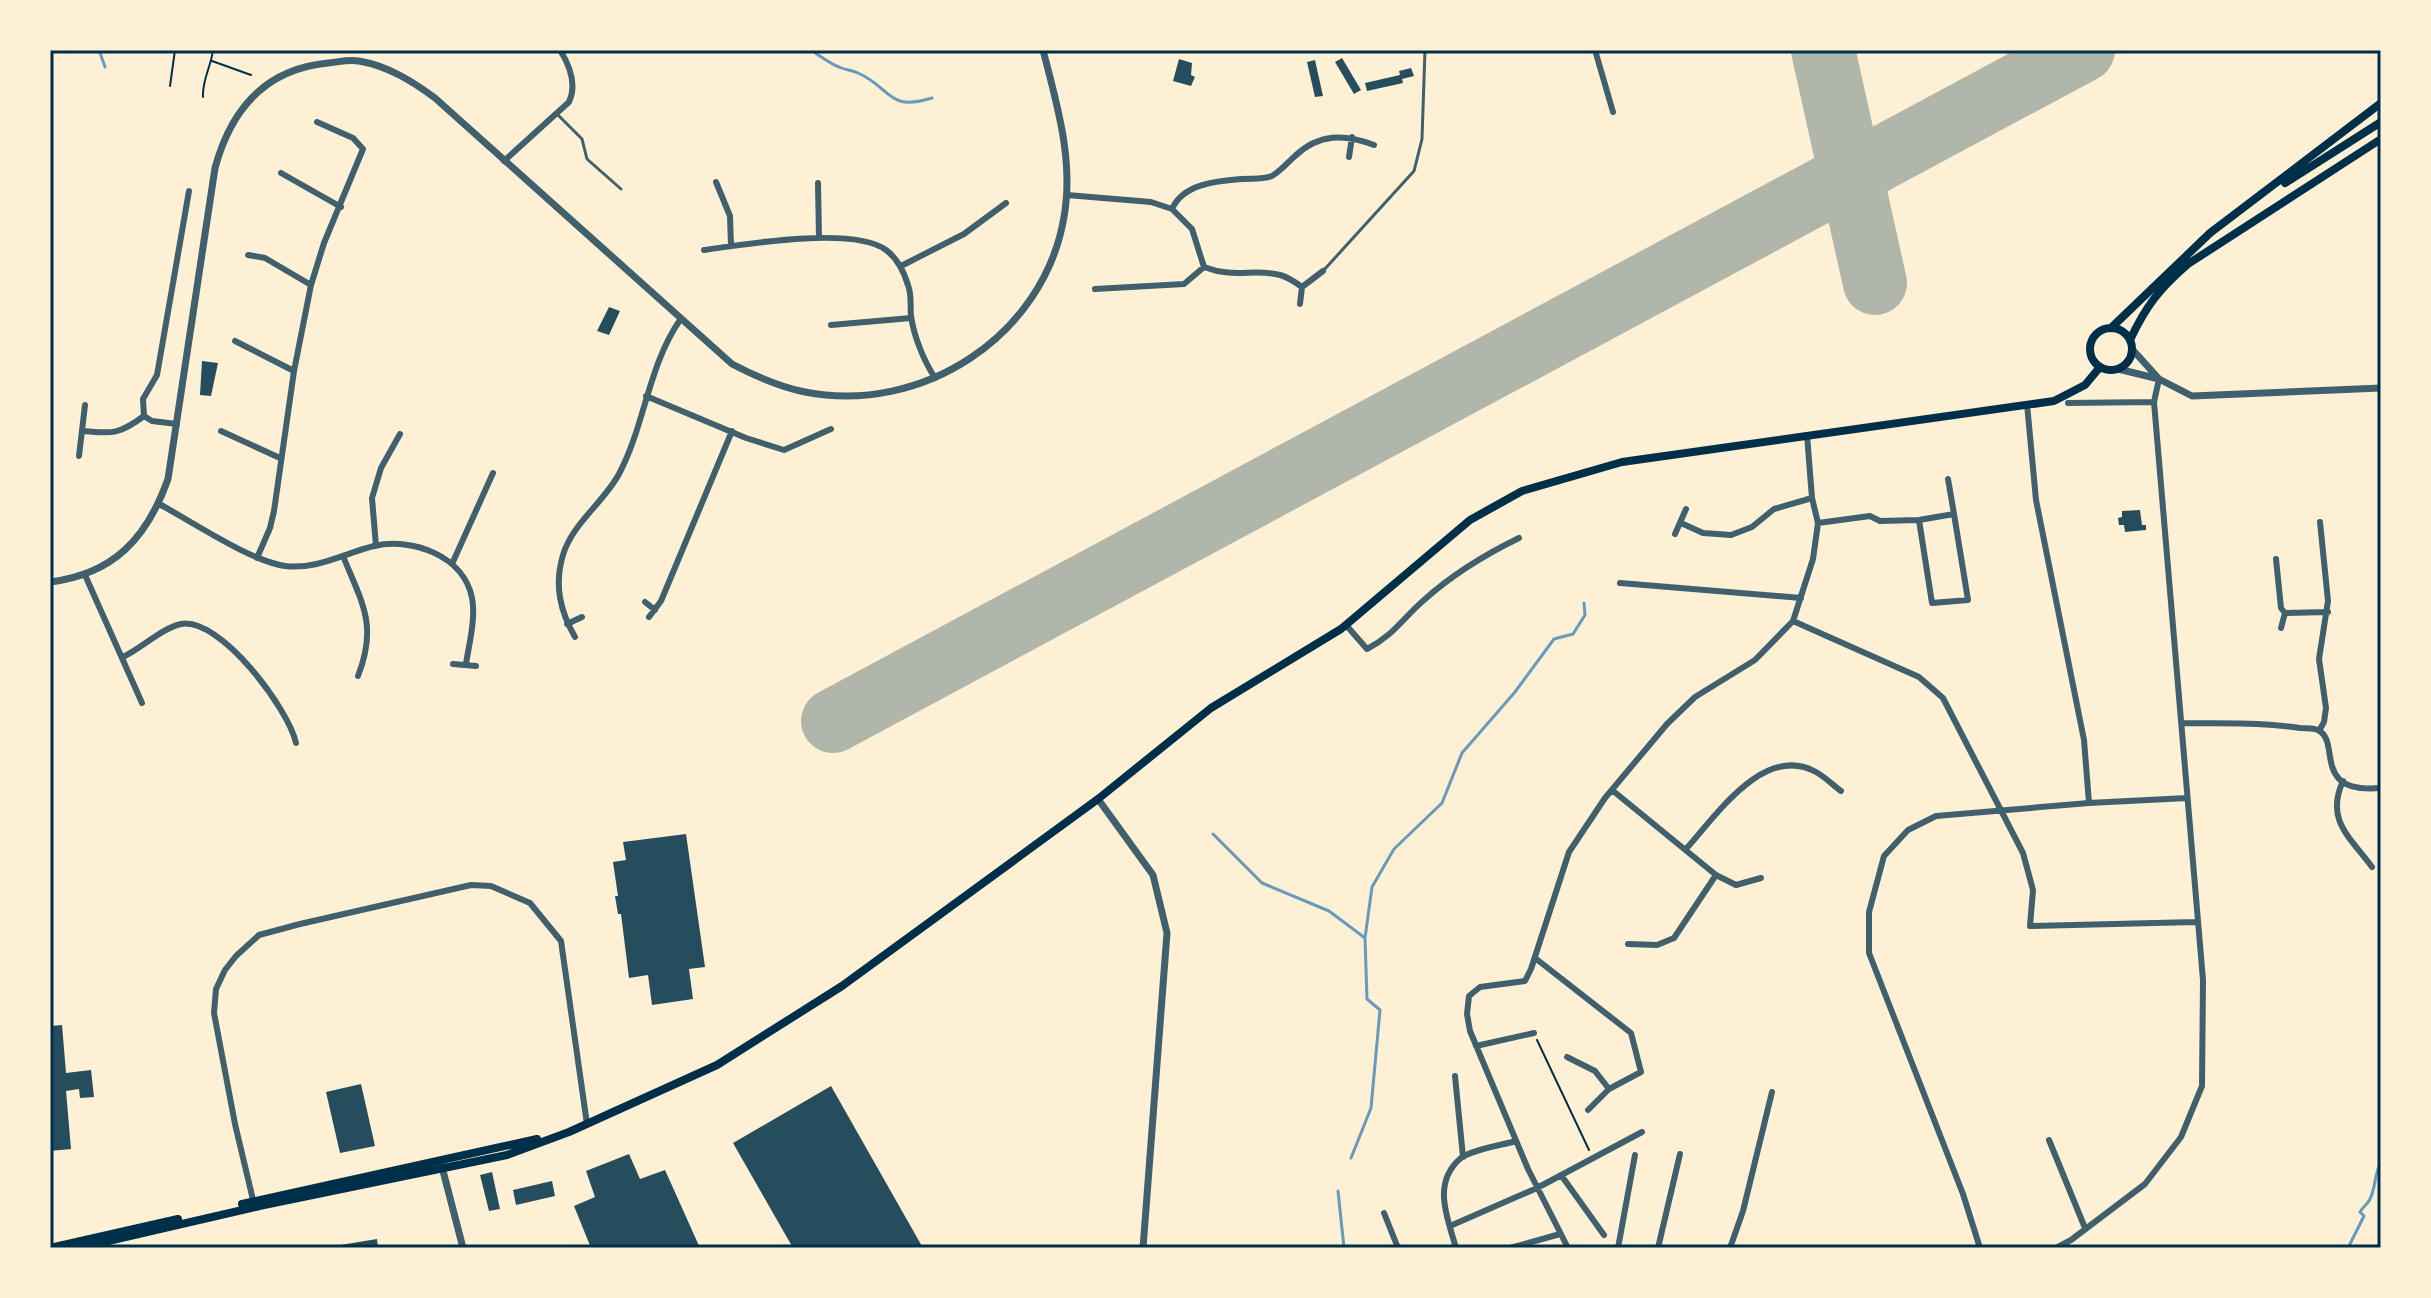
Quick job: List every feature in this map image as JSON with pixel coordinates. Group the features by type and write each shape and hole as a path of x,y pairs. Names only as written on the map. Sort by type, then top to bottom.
{"main road":[{"path":"2250,205 2381,103"},
{"path":"2381,122 2210,233 2111,328 2097,333 2091,355 2100,367 2118,369 2126,364 2145,308 2161,287 2188,264 2381,139"},
{"path":"2111,328 2120,330 2131,345"},
{"path":"50,1248 442,1165 507,1155 569,1132 717,1065 828,995 1098,799 1211,708 1346,625 1470,520 1522,491 1622,462 2054,401 2085,385 2100,367"},
{"path":"78,1248 254,1205"}],"street":[{"path":"355,50 355,60"},
{"path":"504,161 557,114 574,93 569,65 560,50"},
{"path":"50,582 85,575 130,547 148,526 159,504 168,479 215,168 230,127 243,106 259,91 289,72 315,64 355,60 408,78 435,98 732,364 779,386 852,396 905,388 965,363 987,347 1023,310 1050,264 1064,220 1067,195 1065,146 1043,50"},
{"path":"1595,50 1613,112"},
{"path":"257,558 270,528 294,371 311,285 324,243 363,149 353,138 317,122"},
{"path":"1172,209 1177,198 1187,191 1219,181 1271,176 1303,148 1316,141 1329,137 1352,137 1374,145"},
{"path":"1349,157 1352,137"},
{"path":"281,173 341,207"},
{"path":"716,182 730,216 731,246"},
{"path":"818,183 819,238"},
{"path":"144,416 143,399 157,375 189,191"},
{"path":"1067,195 1151,202 1172,209 1192,229 1204,267"},
{"path":"901,266 964,234 1006,203"},
{"path":"704,250 819,238 862,239 885,249 901,266 910,289 911,318 923,356 935,378"},
{"path":"248,255 265,258 311,285"},
{"path":"1204,267 1231,275 1278,274 1302,287"},
{"path":"1095,289 1184,284 1204,267"},
{"path":"1300,304 1302,287 1323,271"},
{"path":"1114,278 1115,288"},
{"path":"831,325 911,318"},
{"path":"575,637 558,600 563,553 617,477 667,339 680,320"},
{"path":"235,341 294,371"},
{"path":"2131,345 2159,379"},
{"path":"2118,369 2159,379 2192,396 2381,388"},
{"path":"2056,1248 2145,1184 2181,1137 2202,1086 2203,980 2154,402 2159,379"},
{"path":"646,396 746,438 784,450 831,429"},
{"path":"2068,403 2154,402"},
{"path":"2027,404 2036,500 2084,740 2089,803"},
{"path":"79,456 85,405"},
{"path":"144,416 152,421 177,424"},
{"path":"83,431 111,434 125,431 144,416"},
{"path":"221,431 280,458"},
{"path":"649,617 661,601 732,431"},
{"path":"376,546 372,498 381,468 400,434"},
{"path":"1568,1248 1537,1188 1476,1046 1467,1014 1469,996 1480,987 1525,981 1569,852 1612,790 1667,724 1695,697 1755,660 1793,621 1813,559 1818,523 1812,498 1807,435"},
{"path":"452,564 493,473"},
{"path":"1919,520 1932,603 1968,600 1948,479"},
{"path":"1681,523 1703,533 1731,535 1752,527 1774,509 1812,498"},
{"path":"159,504 257,558 297,567 397,543 439,555 466,580 473,602 466,664"},
{"path":"1675,534 1686,509"},
{"path":"1818,523 1870,516 1880,521 1919,520 1954,514"},
{"path":"2319,731 2326,708 2319,659 2328,612 2320,522"},
{"path":"1346,625 1367,649 1387,639 1422,601 1474,561 1519,538"},
{"path":"343,556 368,626 369,640 358,676"},
{"path":"2276,559 2281,608 2285,613"},
{"path":"85,575 142,703"},
{"path":"1620,583 1801,598"},
{"path":"645,602 655,610"},
{"path":"2285,613 2328,612"},
{"path":"2281,628 2285,613"},
{"path":"567,624 582,617"},
{"path":"1793,621 1919,677 1943,698 2023,853 2033,890 2030,926 2196,922"},
{"path":"123,657 167,628 182,624 196,626 228,643 244,658 293,728 296,743"},
{"path":"453,664 476,666"},
{"path":"2182,723 2277,724 2319,731 2325,738 2334,772 2343,781 2359,789 2381,788"},
{"path":"1686,849 1743,788 1769,767 1788,764 1814,771 1841,791"},
{"path":"2343,781 2336,795 2337,819 2372,867"},
{"path":"1612,790 1716,875 1736,885 1761,878"},
{"path":"1980,1248 1963,1194 1869,953 1869,912 1884,856 1908,830 1936,816 2187,798"},
{"path":"1098,799 1153,875 1167,933 1143,1248"},
{"path":"1628,944 1657,945 1674,938 1716,875"},
{"path":"254,1205 214,1013 216,989 227,968 259,935 300,924 471,885 491,886 530,903 561,941 587,1124"},
{"path":"1535,958 1631,1033 1641,1072 1609,1089 1588,1110"},
{"path":"1476,1046 1534,1033"},
{"path":"1567,1057 1595,1071 1609,1089"},
{"path":"1455,1076 1463,1157"},
{"path":"1730,1248 1743,1211 1772,1092"},
{"path":"1450,1226 1537,1188 1642,1132"},
{"path":"2049,1140 2085,1228"},
{"path":"1456,1248 1444,1206 1443,1191 1448,1177 1463,1157 1516,1141"},
{"path":"1658,1248 1680,1154"},
{"path":"1618,1248 1635,1155"},
{"path":"442,1165 463,1248"},
{"path":"1561,1175 1604,1235"},
{"path":"1384,1213 1398,1248"},
{"path":"1510,1248 1560,1234"}],"lane":[{"path":"1323,271 1414,171 1422,139 1425,50"},
{"path":"557,114 582,139 587,159 621,189"}],"path":[{"path":"170,86 175,50"},
{"path":"203,97 203,83 213,50"},
{"path":"212,61 251,75"},
{"path":"1534,1033 1592,1158"}],"building":[{"path":"1342,58 1361,90 1354,94 1335,62"},
{"path":"1179,59 1192,63 1191,75 1195,77 1191,86 1173,81"},
{"path":"1315,60 1323,96 1315,97 1307,62"},
{"path":"1411,68 1414,76 1402,79 1403,83 1367,91 1365,83 1400,75 1399,71"},
{"path":"609,307 620,311 609,335 597,331"},
{"path":"202,361 218,363 211,396 200,395"},
{"path":"2140,510 2146,530 2125,532 2118,518 2122,517 2122,511"},
{"path":"686,834 705,967 689,969 693,999 652,1005 648,975 629,978 621,914 618,914 615,896 618,896 613,862 626,860 623,842"},
{"path":"62,1025 66,1073 91,1070 94,1097 80,1098 79,1089 66,1091 71,1149 50,1151 50,1026"},
{"path":"361,1084 375,1146 340,1153 326,1092"},
{"path":"831,1086 923,1248 793,1248 733,1143"},
{"path":"629,1154 640,1179 665,1170 700,1248 591,1248 574,1206 595,1197 586,1171"},
{"path":"492,1172 500,1209 489,1211 480,1175"},
{"path":"552,1181 555,1196 516,1205 513,1190"},
{"path":"377,1239 378,1248 334,1248 334,1246"}],"waterway":[{"path":"99,50 105,67"},
{"path":"811,50 835,65 869,79 898,100 917,102 932,98"},
{"path":"1351,1158 1371,1108 1380,1010 1367,999 1365,938 1372,887 1394,849 1442,803 1462,753 1515,692 1554,639 1573,634 1585,615 1584,603"},
{"path":"1213,834 1262,883 1329,911 1365,938"},
{"path":"2348,1248 2364,1216 2360,1212 2369,1201 2381,1162"},
{"path":"1338,1191 1344,1248"}],"runway":[{"path":"1823,50 1875,283"},
{"path":"833,721 2083,50"}]}
